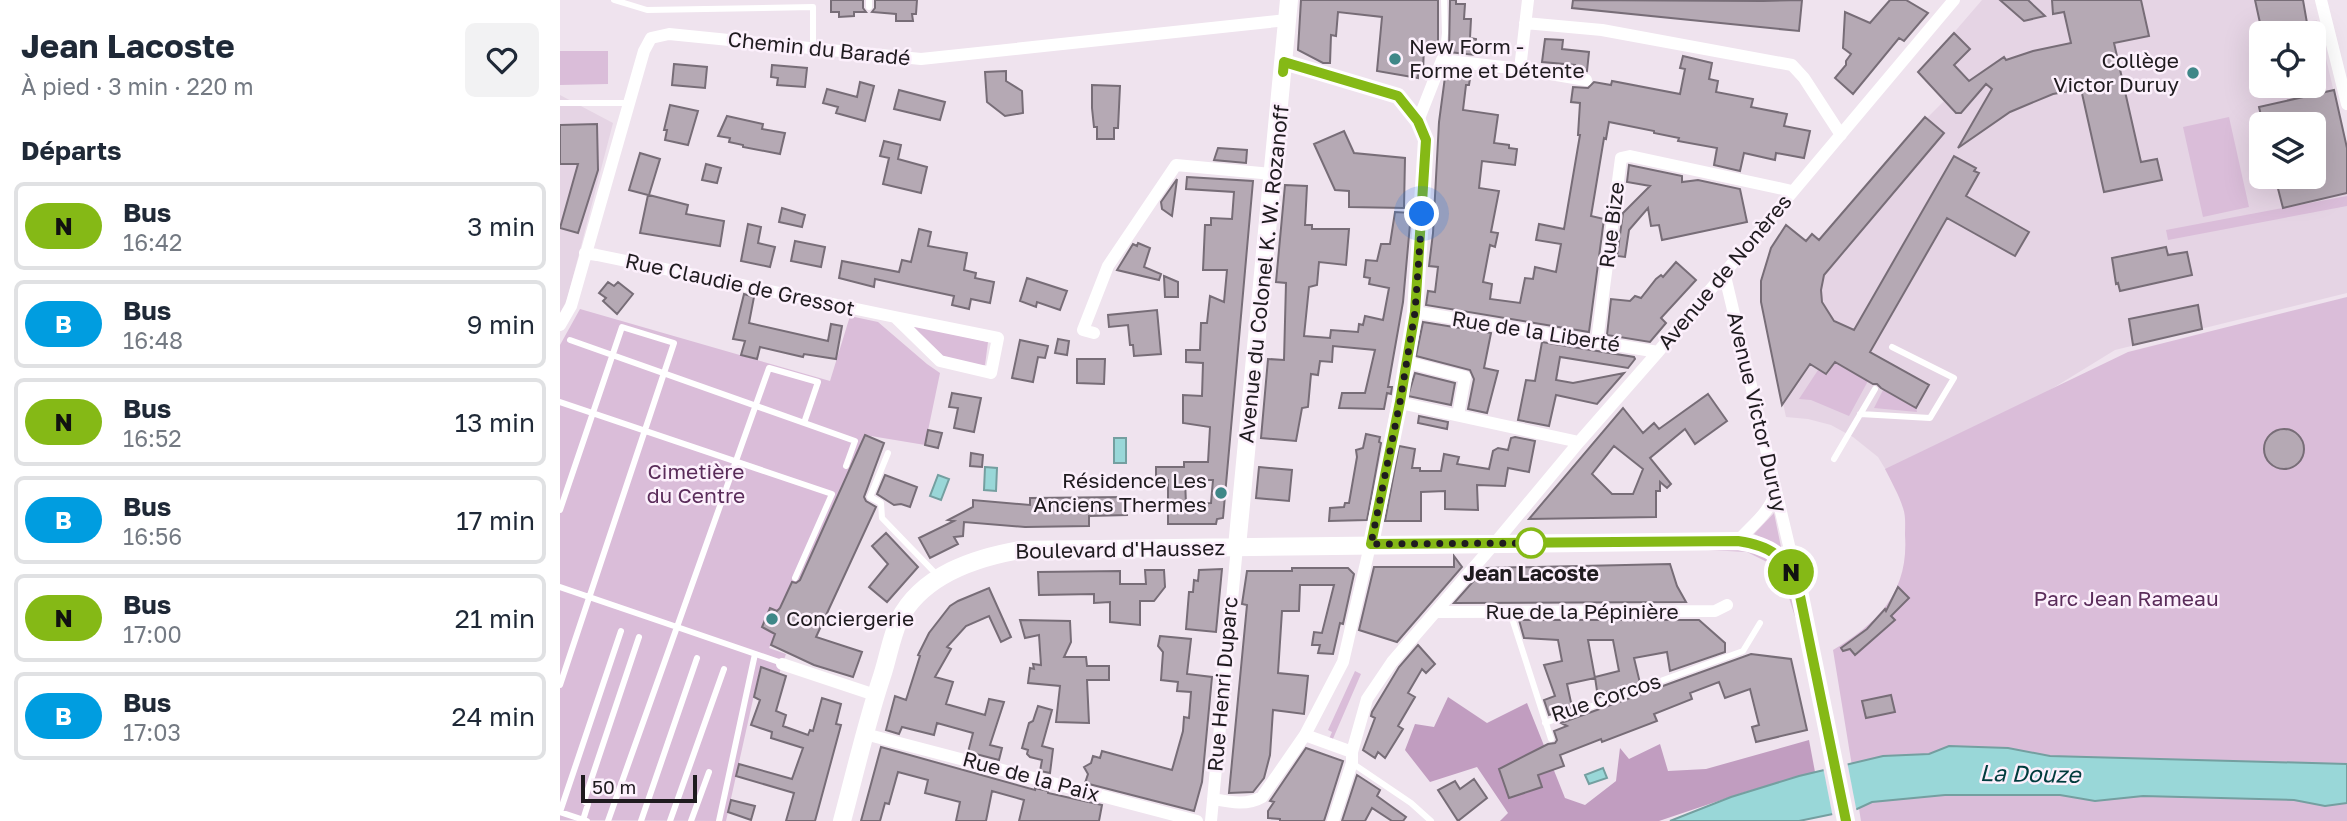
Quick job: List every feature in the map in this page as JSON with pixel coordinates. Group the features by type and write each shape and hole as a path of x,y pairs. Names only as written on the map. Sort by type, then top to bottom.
{"main road":[{"name":"Avenue du Colonel K. W. Rozanoff","path":"1237,547 1289,0"},
{"name":"Boulevard d'Haussez","path":"842,821 875,695 900,618 922,592 940,578 959,566 986,556 1020,550 1738,541 1758,544 1778,556 1787,565 1798,586"},
{"name":"Avenue Victor Duruy","path":"1798,586 1846,820"}],"street":[{"path":"1521,69 1528,0"},
{"name":"Avenue de Nonères","path":"1333,821 1367,699 1392,662 1578,442 1658,352 1954,0"},
{"path":"2321,0 2347,104"},
{"name":"Chemin du Baradé","path":"560,325 571,306 644,51 651,38 669,34 921,59 1287,20"},
{"path":"1525,23 1602,30 1792,65 1804,78 1841,135"},
{"path":"1418,121 1442,60 1586,80"},
{"path":"1213,799 1246,803 1262,797 1305,735 1343,662 1371,544 1415,312 1426,159 1426,140 1418,121 1398,96 1284,62"},
{"name":"Rue Bize","path":"1597,341 1621,158 1630,156 1792,191"},
{"path":"1094,333 1083,330 1108,265 1176,165 1273,174"},
{"name":"Rue Claudie de Gressot","path":"585,253 998,338 991,373 940,361 895,317"},
{"name":"Avenue Victor Duruy","path":"1724,272 1798,586"},
{"name":"Rue de la Liberté","path":"1415,312 1658,352"},
{"path":"1406,362 1465,377 1458,415"},
{"path":"1400,402 1578,442"},
{"path":"1738,541 1771,503 1775,489"},
{"name":"Rue Henri Duparc","path":"1211,821 1237,547"},
{"name":"Rue de la Pépinière","path":"1436,612 1714,611 1727,605"},
{"path":"782,664 875,695"},
{"name":"Rue de la Paix","path":"865,734 1197,821"},
{"path":"1305,735 1352,757"}],"lane":[{"path":"614,0 647,10 813,4 813,48"},
{"path":"1442,60 1444,0"},
{"path":"560,103 629,103"},
{"path":"560,510 622,327 674,343 560,685"},
{"path":"569,340 855,441 846,466"},
{"path":"1860,414 1930,418 1954,378 1892,347"},
{"path":"608,821 769,368 818,382 804,423"},
{"path":"1834,459 1875,389"},
{"path":"560,402 832,494 795,578"},
{"path":"888,453 870,497 881,503 881,518 940,578"},
{"path":"560,587 782,664"},
{"name":"Rue Corcos","path":"1510,612 1545,723 1742,650 1760,623"},
{"path":"621,631 560,812 585,820 588,804 584,801 639,638"},
{"path":"560,654 569,657"},
{"path":"719,821 755,654"},
{"path":"641,821 697,659"},
{"path":"670,821 724,669"},
{"path":"1545,723 1550,739"},
{"path":"1352,757 1431,821"},
{"path":"691,821 709,772"}],"shaded area":[{"path":"1982,0 2303,0 2307,21 2249,21 2249,98 2326,98 2326,58 2347,148 2347,293 2115,350 1895,485 1878,457 1853,437 1831,425 1786,417 1761,302 1761,281 1771,248 1786,225 1796,232 1791,239 1802,246 1812,234 1819,239 1925,117 1944,101 1932,58"},
{"path":"560,95 613,123 567,300 560,313"},
{"path":"1448,697 1487,723 1527,703 1565,798 1585,805 1616,781 1620,748 1629,759 1660,744 1668,771 1706,769 1809,740 1815,772 1659,821 1500,821 1508,813 1477,767 1430,782 1405,750 1415,724 1434,727"}],"green space":[{"path":"560,51 608,51 608,84 560,85"},
{"path":"2229,117 2249,207 2203,217 2183,127"},
{"path":"2347,196 2347,206 2168,240 2166,230"},
{"name":"Parc Jean Rameau","path":"2347,297 2347,821 1861,821 1833,650 1877,617 1896,589 1902,573 1905,514 1885,469 2128,352"},
{"name":"Cimetière du Centre","path":"580,309 830,381 850,316 878,322 940,373 925,445 865,435 769,648 786,654 779,674 760,668 726,821 560,820 560,345"},
{"path":"914,327 988,342 985,365 941,358"},
{"path":"1835,363 1868,381 1849,416 1811,400 1799,399 1818,370 1827,375"},
{"path":"1883,390 1916,408 1917,412 1874,408"},
{"path":"1774,513 1781,547 1754,534"},
{"path":"1737,548 1765,557 1775,564 1787,583 1797,623 1784,582 1767,562 1747,552 1708,550"},
{"path":"1355,671 1361,674 1332,741 1329,739 1332,732 1328,730"}],"water":[{"path":"1114,438 1126,438 1126,463 1114,463"},
{"path":"985,467 997,468 996,491 984,490"},
{"path":"938,475 949,479 941,500 930,496"},
{"name":"La Douze","path":"1949,746 2008,748 2050,756 2347,764 2347,803 2325,806 2294,800 2143,796 2095,801 2060,795 1945,795 1872,802 1857,809 1799,821 1670,821 1731,797 1799,776 1883,756 1929,754"},
{"path":"1603,768 1607,778 1589,784 1585,775"}],"pier":[{"path":"1847,761 1857,813 1833,818 1823,767"}],"building":[{"path":"831,0 863,0 866,12 854,12 854,16 839,17 839,12 831,12"},
{"path":"875,0 917,0 916,14 912,14 913,21 896,21 896,14 872,12"},
{"path":"1301,0 1438,0 1438,46 1424,45 1423,73 1418,72 1418,78 1377,71 1382,17 1338,12 1336,36 1331,35 1330,63 1323,63 1298,50"},
{"path":"1450,0 1456,0 1456,4 1465,4 1464,19 1471,19 1470,38 1476,39 1475,55 1449,52"},
{"path":"1573,0 1802,0 1799,31 1572,8"},
{"path":"1890,0 1906,0 1928,13 1904,41 1899,38 1853,94 1835,78 1851,54 1843,48 1845,12 1870,23"},
{"path":"2000,0 2028,0 2045,16 2024,21"},
{"path":"2052,0 2141,0 2149,36 2114,43 2141,162 2157,159 2162,180 2104,192 2081,89 2053,94 2010,112 1958,148 1992,89 1986,84 1961,113 1956,113 1918,72 1954,33 1970,49 1954,65 1969,81 2004,57 2006,60 2071,43 2064,12 2053,14"},
{"path":"2255,0 2303,0 2307,21 2260,21"},
{"path":"1545,39 1563,40 1562,49 1589,52 1587,71 1575,69 1575,65 1542,62"},
{"path":"1683,56 1712,63 1709,79 1718,81 1716,92 1753,99 1751,107 1787,114 1784,126 1810,131 1804,158 1776,153 1775,160 1744,153 1740,171 1714,165 1717,148 1678,141 1679,138 1654,131 1609,122 1591,216 1604,219 1589,332 1426,305 1428,291 1435,292 1438,267 1429,266 1439,122 1448,69 1471,72 1469,85 1466,85 1463,110 1498,115 1494,143 1517,149 1515,165 1482,161 1479,188 1499,191 1491,232 1498,233 1495,247 1490,245 1483,282 1492,284 1490,299 1520,303 1525,278 1533,279 1535,267 1556,272 1561,244 1536,240 1539,224 1564,229 1580,135 1580,103 1571,102 1573,87 1588,88 1594,82 1611,85 1612,81 1680,94 1685,69 1680,68"},
{"path":"674,64 707,67 705,88 672,85"},
{"path":"772,65 807,68 805,87 777,85 778,78 771,77"},
{"path":"1006,71 1006,81 1022,91 1023,113 1005,116 987,102 985,72"},
{"path":"860,82 874,86 865,121 836,113 838,107 823,103 827,89 857,97"},
{"path":"1092,85 1120,86 1118,128 1114,128 1114,139 1097,139 1092,108"},
{"path":"899,90 945,102 940,120 894,109"},
{"path":"2334,90 2347,148 2347,193 2283,208 2278,189 2326,189 2326,112 2260,112 2259,107 2299,98 2326,98 2326,92"},
{"path":"670,105 698,111 688,145 665,140 667,130 664,130"},
{"path":"727,116 763,124 762,129 785,133 780,154 743,147 729,142 730,138 718,136"},
{"path":"1925,117 1944,133 1824,275 1822,302 1834,321 1854,330 1954,156 1976,168 1974,171 1979,173 1966,196 2029,232 2015,256 1947,218 1870,352 1929,385 1916,408 1835,362 1826,374 1810,364 1782,405 1761,302 1761,281 1771,248 1786,225 1806,241 1812,234 1819,240"},
{"path":"597,124 598,170 578,233 560,228 578,164 560,164 560,125"},
{"path":"1344,131 1354,153 1405,158 1404,208 1349,207 1349,191 1335,190 1314,144"},
{"path":"884,141 901,145 898,159 927,167 921,193 883,184 889,158 880,156"},
{"path":"1218,148 1247,150 1246,163 1214,160"},
{"path":"640,153 660,159 649,195 688,205 686,214 724,221 720,246 640,233 648,195 629,190"},
{"path":"706,164 721,168 717,183 702,180"},
{"path":"1629,165 1682,176 1682,182 1698,180 1740,189 1747,222 1662,240 1659,225 1651,226 1648,208 1629,230 1625,257 1617,256 1623,213 1650,186 1627,182"},
{"path":"1187,177 1253,181 1223,518 1217,519 1216,524 1168,524 1168,480 1156,480 1156,467 1184,467 1184,462 1208,462 1210,427 1183,423 1183,395 1202,396 1203,363 1186,362 1186,350 1200,350 1201,323 1207,323 1210,296 1224,302 1227,270 1203,270 1205,225 1211,225 1211,218 1232,219 1234,192 1186,189","holes":["1185,480 1213,480 1211,503 1186,504"]},
{"path":"1177,179 1172,216 1162,209 1161,202"},
{"path":"1285,185 1307,186 1305,225 1312,225 1312,229 1349,229 1346,265 1319,262 1317,285 1309,287 1304,336 1330,338 1331,330 1358,332 1359,324 1363,325 1365,316 1383,320 1389,288 1369,284 1370,278 1364,277 1366,260 1377,261 1381,244 1390,244 1395,212 1411,213 1403,302 1388,387 1392,387 1391,394 1387,393 1384,409 1339,408 1342,393 1365,393 1375,350 1333,346 1332,362 1320,361 1318,375 1311,374 1308,407 1302,408 1296,441 1261,438 1268,359 1284,360 1286,283 1276,282"},
{"path":"782,208 805,215 802,227 779,222"},
{"path":"748,224 761,227 758,243 775,247 770,267 741,261"},
{"path":"919,229 931,232 928,246 967,253 964,270 976,273 975,278 994,282 990,303 971,299 969,309 952,305 954,296 875,279 874,287 839,278 842,261 899,272 902,260 911,262"},
{"path":"795,241 825,247 821,267 791,261"},
{"path":"1138,243 1150,248 1144,267 1161,274 1159,280 1117,270 1133,244 1137,246"},
{"path":"2166,247 2168,255 2187,252 2192,275 2120,291 2118,283 2116,284 2112,258"},
{"path":"1676,262 1696,280 1661,318 1666,323 1650,342 1607,335 1611,299 1630,301 1635,296 1641,298 1656,279 1661,275 1663,277"},
{"path":"1164,276 1178,282 1178,297 1165,297"},
{"path":"1027,278 1067,291 1060,310 1037,302 1036,307 1020,301"},
{"path":"608,282 614,286 618,282 633,294 617,314 603,301 606,298 599,293"},
{"path":"744,294 754,297 749,323 828,341 831,324 842,326 836,359 804,354 803,357 760,347 757,359 741,355 745,341 733,339"},
{"path":"2198,305 2202,329 2133,345 2129,319"},
{"path":"1157,310 1161,354 1134,356 1128,325 1109,327 1108,315"},
{"path":"1423,322 1491,333 1484,368 1498,371 1487,413 1468,409 1474,379 1470,370 1416,356"},
{"path":"1058,339 1069,341 1067,355 1055,353"},
{"path":"1020,340 1048,346 1045,358 1038,357 1033,382 1012,378"},
{"path":"1542,342 1635,359 1628,368 1560,357 1556,380 1573,383 1624,373 1597,404 1556,395 1549,426 1518,420 1526,380 1535,381"},
{"path":"1077,359 1105,359 1104,384 1077,383"},
{"path":"1415,373 1455,383 1451,405 1408,396"},
{"path":"952,393 981,398 974,432 954,428 958,408 949,407"},
{"path":"1708,394 1727,421 1695,444 1685,429 1650,458 1671,484 1667,488 1660,482 1660,491 1656,491 1656,517 1529,519 1623,408 1643,433 1654,423 1659,429","holes":["1614,446 1643,469 1633,494 1612,494 1592,474"]},
{"path":"1419,416 1448,422 1447,429 1418,423"},
{"path":"2284,429 2292,430 2298,435 2303,441 2303,457 2298,463 2292,468 2284,469 2276,468 2270,463 2265,457 2264,449 2265,441 2270,435 2276,430"},
{"path":"928,430 942,433 938,448 925,445"},
{"path":"1366,434 1380,437 1381,443 1367,520 1329,521 1330,508 1344,507 1345,503 1349,503 1356,450 1363,448"},
{"path":"865,435 884,443 864,497 876,507 816,637 862,652 853,677 814,665 771,645 775,634 762,627 770,608 777,611 792,582 800,580"},
{"path":"1511,438 1535,441 1529,472 1508,468 1505,486 1477,485 1478,510 1445,509 1445,491 1421,492 1421,521 1385,521 1399,446 1415,449 1412,468 1420,468 1420,471 1441,471 1444,454 1459,457 1457,464 1489,469 1493,451 1498,448 1508,450"},
{"path":"971,453 983,455 982,467 970,466"},
{"path":"1259,467 1292,470 1289,501 1256,498"},
{"path":"885,475 917,487 910,507 894,505 877,494"},
{"path":"1126,497 1127,515 1089,516 1089,526 1025,527 964,522 963,536 954,537 958,544 930,558 919,538 954,521 948,520 973,507 973,500 1030,505 1030,498"},
{"path":"886,533 918,567 887,602 869,587 888,564 872,546"},
{"path":"1454,556 1462,567 1397,642 1359,630 1374,567 1454,567"},
{"path":"1670,564 1686,602 1454,603 1485,568"},
{"path":"1292,568 1348,568 1354,574 1343,624 1340,623 1333,654 1318,653 1320,645 1312,645 1314,632 1322,633 1334,585 1300,585 1299,611 1282,611 1278,673 1308,676 1304,714 1273,710 1270,755 1264,778 1253,792 1229,793 1247,605 1242,604 1247,571 1292,571"},
{"path":"1222,569 1216,632 1186,629 1189,592 1193,592 1194,580 1198,581 1199,570"},
{"path":"1145,570 1164,570 1165,587 1154,601 1140,601 1140,625 1110,622 1110,602 1094,603 1094,594 1039,595 1038,572 1120,571 1120,584 1146,584"},
{"path":"1898,587 1909,598 1891,616 1895,620 1855,655 1850,649 1843,651 1841,648 1867,629 1885,609 1886,611"},
{"path":"989,588 1011,637 1001,642 989,616 966,626 947,647 951,649 935,677 953,682 946,704 985,715 989,699 1004,702 990,745 1002,748 999,760 968,752 973,733 937,723 934,735 902,727 899,734 886,730 895,696 906,700 920,656 918,655 929,633 950,606"},
{"path":"1020,620 1070,621 1071,642 1064,657 1086,657 1087,666 1109,666 1109,680 1087,680 1089,723 1056,722 1060,686 1028,683 1030,668 1034,669 1033,664 1041,665 1039,635 1025,638"},
{"path":"1519,620 1699,620 1725,643 1725,652 1670,671 1667,652 1634,658 1640,683 1598,698 1595,677 1619,671 1613,640 1588,640 1595,678 1567,684 1572,707 1549,715 1544,700 1555,696 1544,665 1562,661 1558,640 1524,638"},
{"path":"1160,636 1191,639 1187,674 1212,677 1202,782 1194,811 1085,783 1088,774 1084,767 1091,763 1093,756 1100,758 1102,751 1172,770 1183,731 1184,717 1189,718 1191,692 1177,691 1178,682 1161,680 1163,652 1158,646"},
{"path":"1418,645 1435,664 1426,673 1422,669 1408,693 1415,697 1398,726 1403,729 1385,758 1378,752 1375,758 1363,750 1375,718 1371,716 1372,712 1399,667"},
{"path":"1751,654 1791,659 1807,730 1756,742 1752,727 1759,725 1750,689 1725,698 1719,682 1690,693 1692,699 1654,714 1657,721 1560,755 1564,766 1538,775 1542,787 1509,798 1499,769 1555,743 1557,740 1554,731 1567,726 1561,723"},
{"path":"761,667 786,676 776,711 786,715 783,726 808,735 810,730 813,731 822,698 841,704 836,724 841,725 815,821 786,821 794,793 736,776 739,764 792,779 803,748 771,738 772,732 751,725 760,700 754,697"},
{"path":"1891,695 1895,712 1866,718 1862,701"},
{"path":"1038,706 1052,710 1042,746 1053,749 1050,773 1040,771 1042,760 1030,757 1028,750 1022,748 1029,723 1033,721"},
{"path":"881,747 1035,790 1102,805 1099,821 1019,821 1024,800 992,791 986,821 956,821 960,802 925,793 928,780 898,772 889,804 885,803 880,821 861,821"},
{"path":"1306,748 1343,761 1324,821 1280,821 1268,818 1268,811 1274,802 1270,801"},
{"path":"1357,775 1380,790 1377,796 1406,817 1403,821 1392,821 1372,808 1365,821 1342,821"},
{"path":"1474,779 1487,798 1458,821 1438,790 1455,781 1460,789"},
{"path":"731,800 755,806 751,820 728,812"}],"bus line":[{"name":"N","path":"1283,72 1284,62 1398,96 1418,121 1426,140 1415,312 1371,544 1738,541 1767,548 1787,565 1798,586 1846,821"}],"place":[{"name":"New Form - Forme et Détente","path":"1395,59"},
{"name":"Collège Victor Duruy","path":"2193,73"},
{"name":"Résidence Les Anciens Thermes","path":"1221,493"},
{"name":"Jean Lacoste","path":"1531,543"},
{"name":"Conciergerie","path":"772,619"}],"route":[{"path":"1422,214 1415,312 1371,544 1539,543 1531,543"}]}
